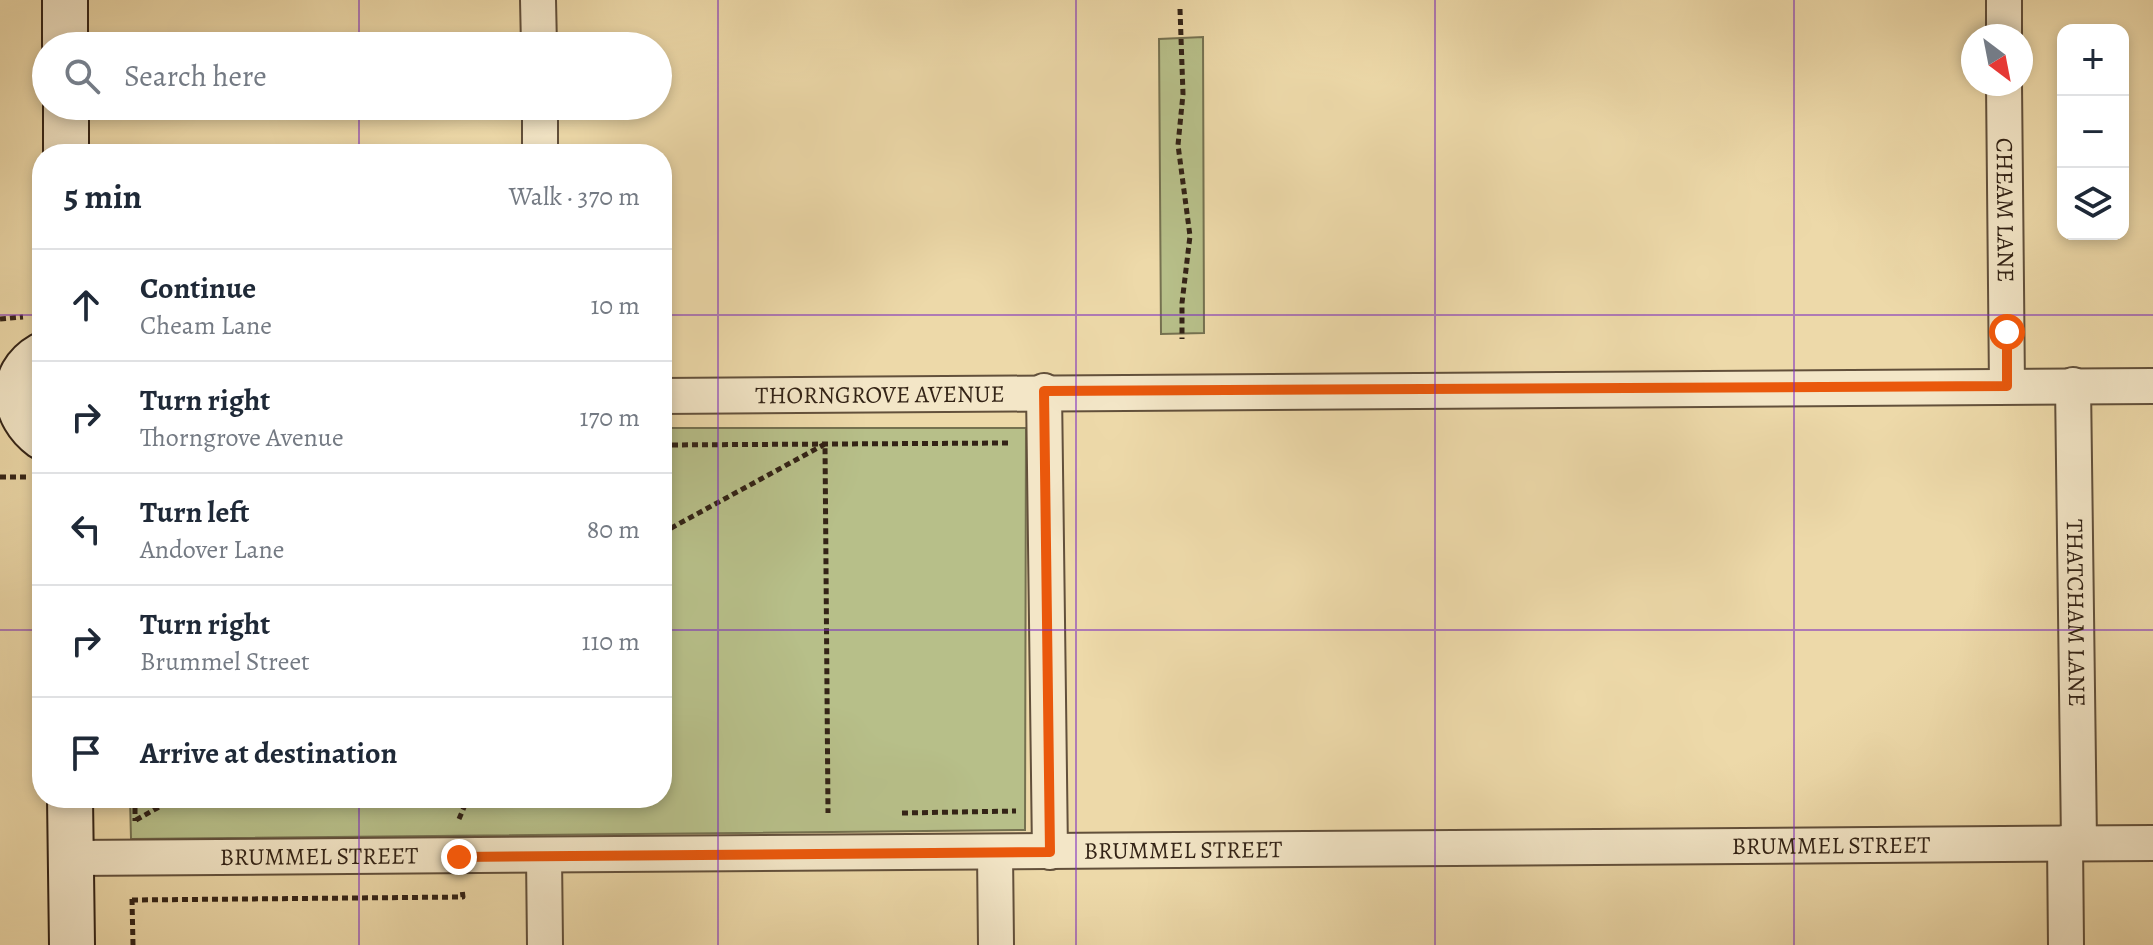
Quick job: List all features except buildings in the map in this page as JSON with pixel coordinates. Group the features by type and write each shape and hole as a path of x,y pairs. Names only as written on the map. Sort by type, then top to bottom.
{"street":[{"path":"65,0 65,32"},
{"path":"538,0 539,32"},
{"path":"2004,0 2004,24"},
{"name":"CHEAM LANE","path":"2004,96 2007,386"},
{"path":"66,120 66,144"},
{"path":"540,120 540,144"},
{"path":"29,434 18,401 22,375 30,359"},
{"name":"THATCHAM LANE","path":"2066,945 2072,843 2073,385"},
{"name":"THORNGROVE AVENUE","path":"672,396 2153,386"},
{"path":"1044,391 1050,852"},
{"path":"70,808 72,945"},
{"name":"BRUMMEL STREET","path":"71,858 2153,843"},
{"path":"995,853 996,945"},
{"path":"544,856 545,945"}],"path":[{"path":"1180,9 1183,94 1178,145 1190,236 1182,303 1182,339"},
{"path":"672,445 1044,443"},
{"path":"672,528 825,444"},
{"path":"825,444 828,813"},
{"path":"0,477 32,477"},
{"path":"133,945 135,858"}],"green space":[{"path":"1203,37 1204,333 1161,334 1159,39"},
{"path":"672,428 1026,428 1025,830 131,839 130,808 672,808"}],"route":[{"path":"459,857 1050,852 1044,391 2007,386 2007,332"}]}
